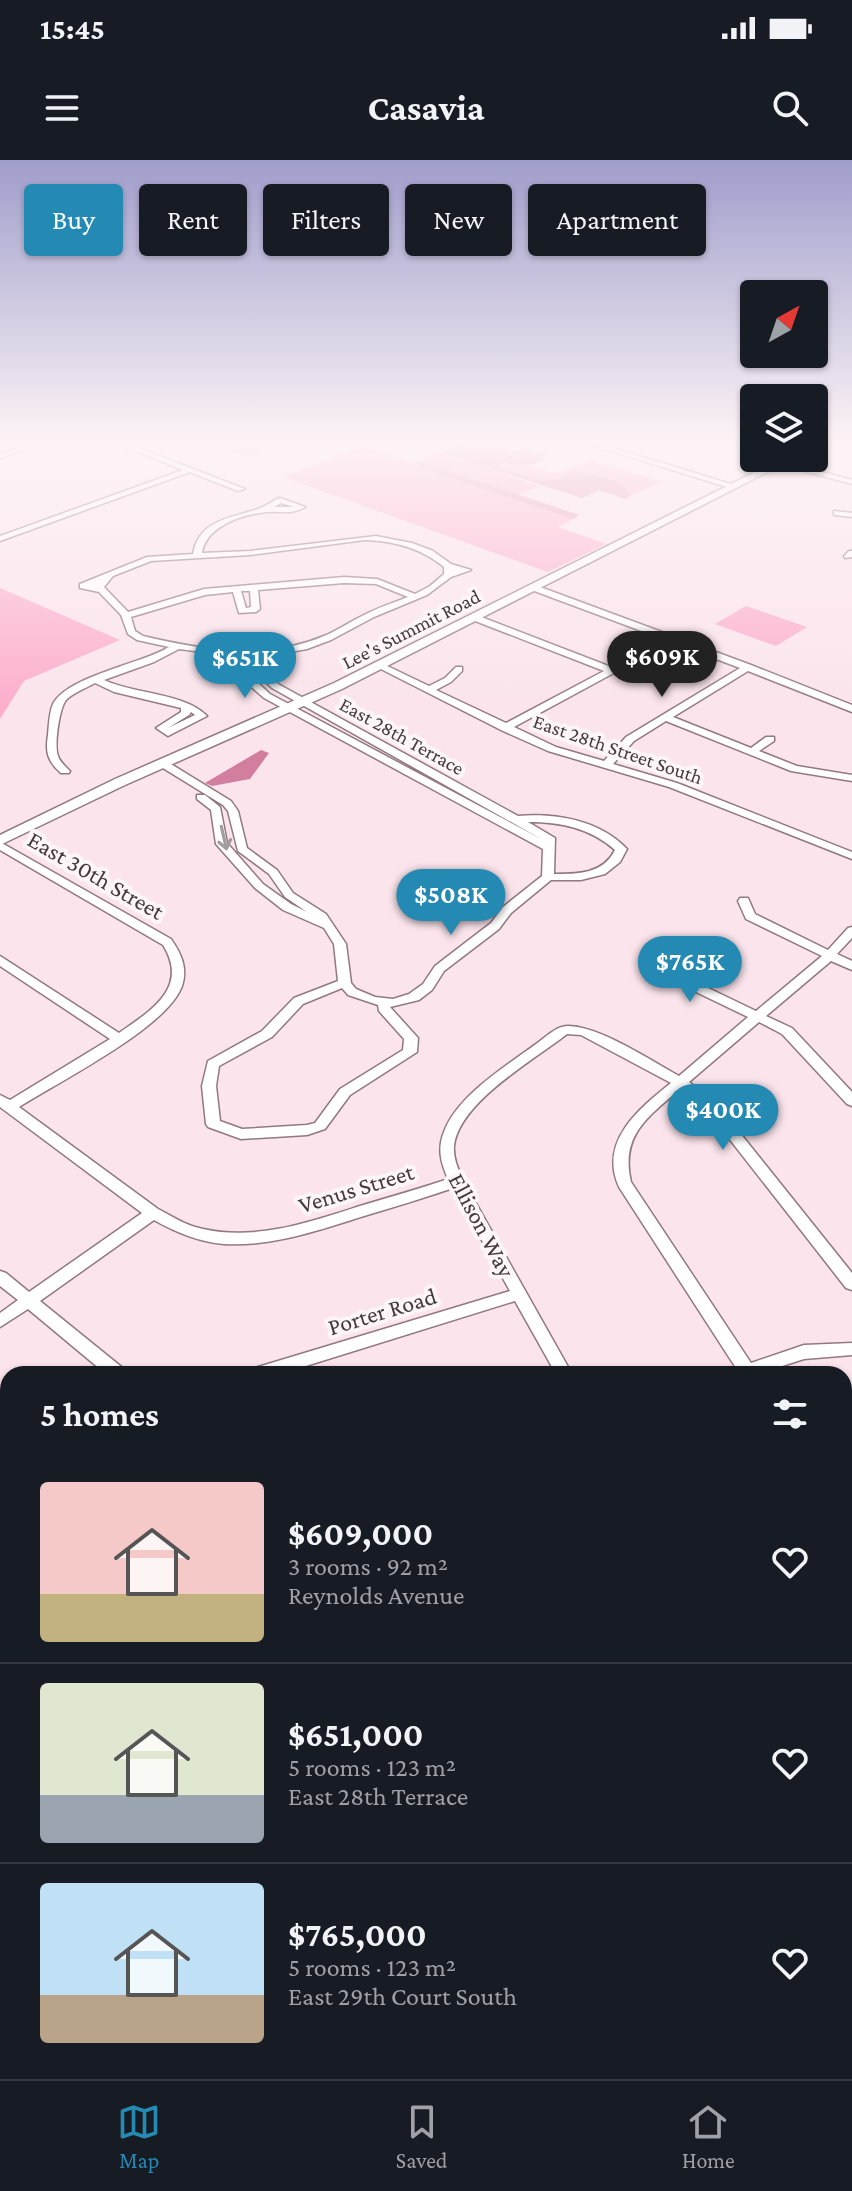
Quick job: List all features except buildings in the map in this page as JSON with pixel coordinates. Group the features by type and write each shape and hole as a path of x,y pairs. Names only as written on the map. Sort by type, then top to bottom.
{"main road":[{"name":"Lee's Summit Road","path":"0,843 158,765 296,705 642,532"}],"street":[{"path":"0,539 21,532"},
{"path":"197,556 208,532"},
{"path":"378,538 418,549 448,570 415,597 360,620 330,637 263,656 247,657 167,644 131,632 125,616 101,590 83,586 133,563 209,556 378,538"},
{"path":"201,543 209,556"},
{"path":"101,590 104,578"},
{"path":"125,616 182,597 366,580 415,597"},
{"path":"532,587 852,709"},
{"path":"237,591 242,611 247,612 256,609 254,590"},
{"path":"473,617 613,671"},
{"path":"505,728 670,639"},
{"path":"144,662 167,644"},
{"path":"65,771 54,762 49,751 57,713 98,681 164,657 178,646"},
{"name":"East 28th Terrace","path":"247,657 254,686 296,705 519,819 549,838 549,848 296,705 267,681 262,673 263,656"},
{"name":"East 28th Street South","path":"378,665 552,749 673,785 852,856"},
{"path":"607,764 630,739 748,667"},
{"path":"428,690 448,680 459,669"},
{"path":"98,681 117,690 186,706"},
{"path":"665,717 807,773 852,778"},
{"path":"751,752 770,739"},
{"path":"158,765 216,809 222,844 259,886 287,907 336,935"},
{"path":"158,765 227,803 233,811 242,849 273,872 289,895 311,908 336,935 345,983 352,992 384,1002 414,997 428,987 439,969 495,926 507,910 548,877 604,871 618,860 621,849 606,834 560,819 519,819"},
{"name":"East 30th Street","path":"0,843 169,945 179,970 173,994 152,1016 117,1038"},
{"path":"548,877 549,848"},
{"path":"744,901 750,916 852,966"},
{"path":"740,1366 624,1183 621,1150 629,1129 641,1115 829,956 852,931"},
{"path":"0,960 117,1038 4,1103"},
{"path":"662,960 663,967 673,976 757,1016 801,1043 852,1101"},
{"path":"345,983 310,994 293,1006 276,1027 262,1037 228,1052 213,1064 209,1086 213,1124 241,1134 320,1126 345,1092 410,1052 411,1038 384,1008 384,1002"},
{"name":"Ellison Way","path":"560,1366 448,1162 447,1146 459,1115 564,1030 584,1031 680,1082"},
{"path":"680,1082 711,1106 852,1284"},
{"name":"Venus Street","path":"4,1103 153,1213 172,1225 200,1236 226,1240 270,1237 457,1182"},
{"path":"0,1321 153,1213"},
{"path":"0,1277 108,1366"},
{"name":"Porter Road","path":"284,1366 519,1294"},
{"path":"764,1366 804,1352 852,1349"}],"shaded area":[{"path":"435,532 571,532 606,544 548,572"},
{"path":"0,588 120,640 24,681 0,719"},
{"path":"746,606 807,627 776,646 715,624"},
{"path":"261,750 269,753 250,779 212,786 205,783"}]}
